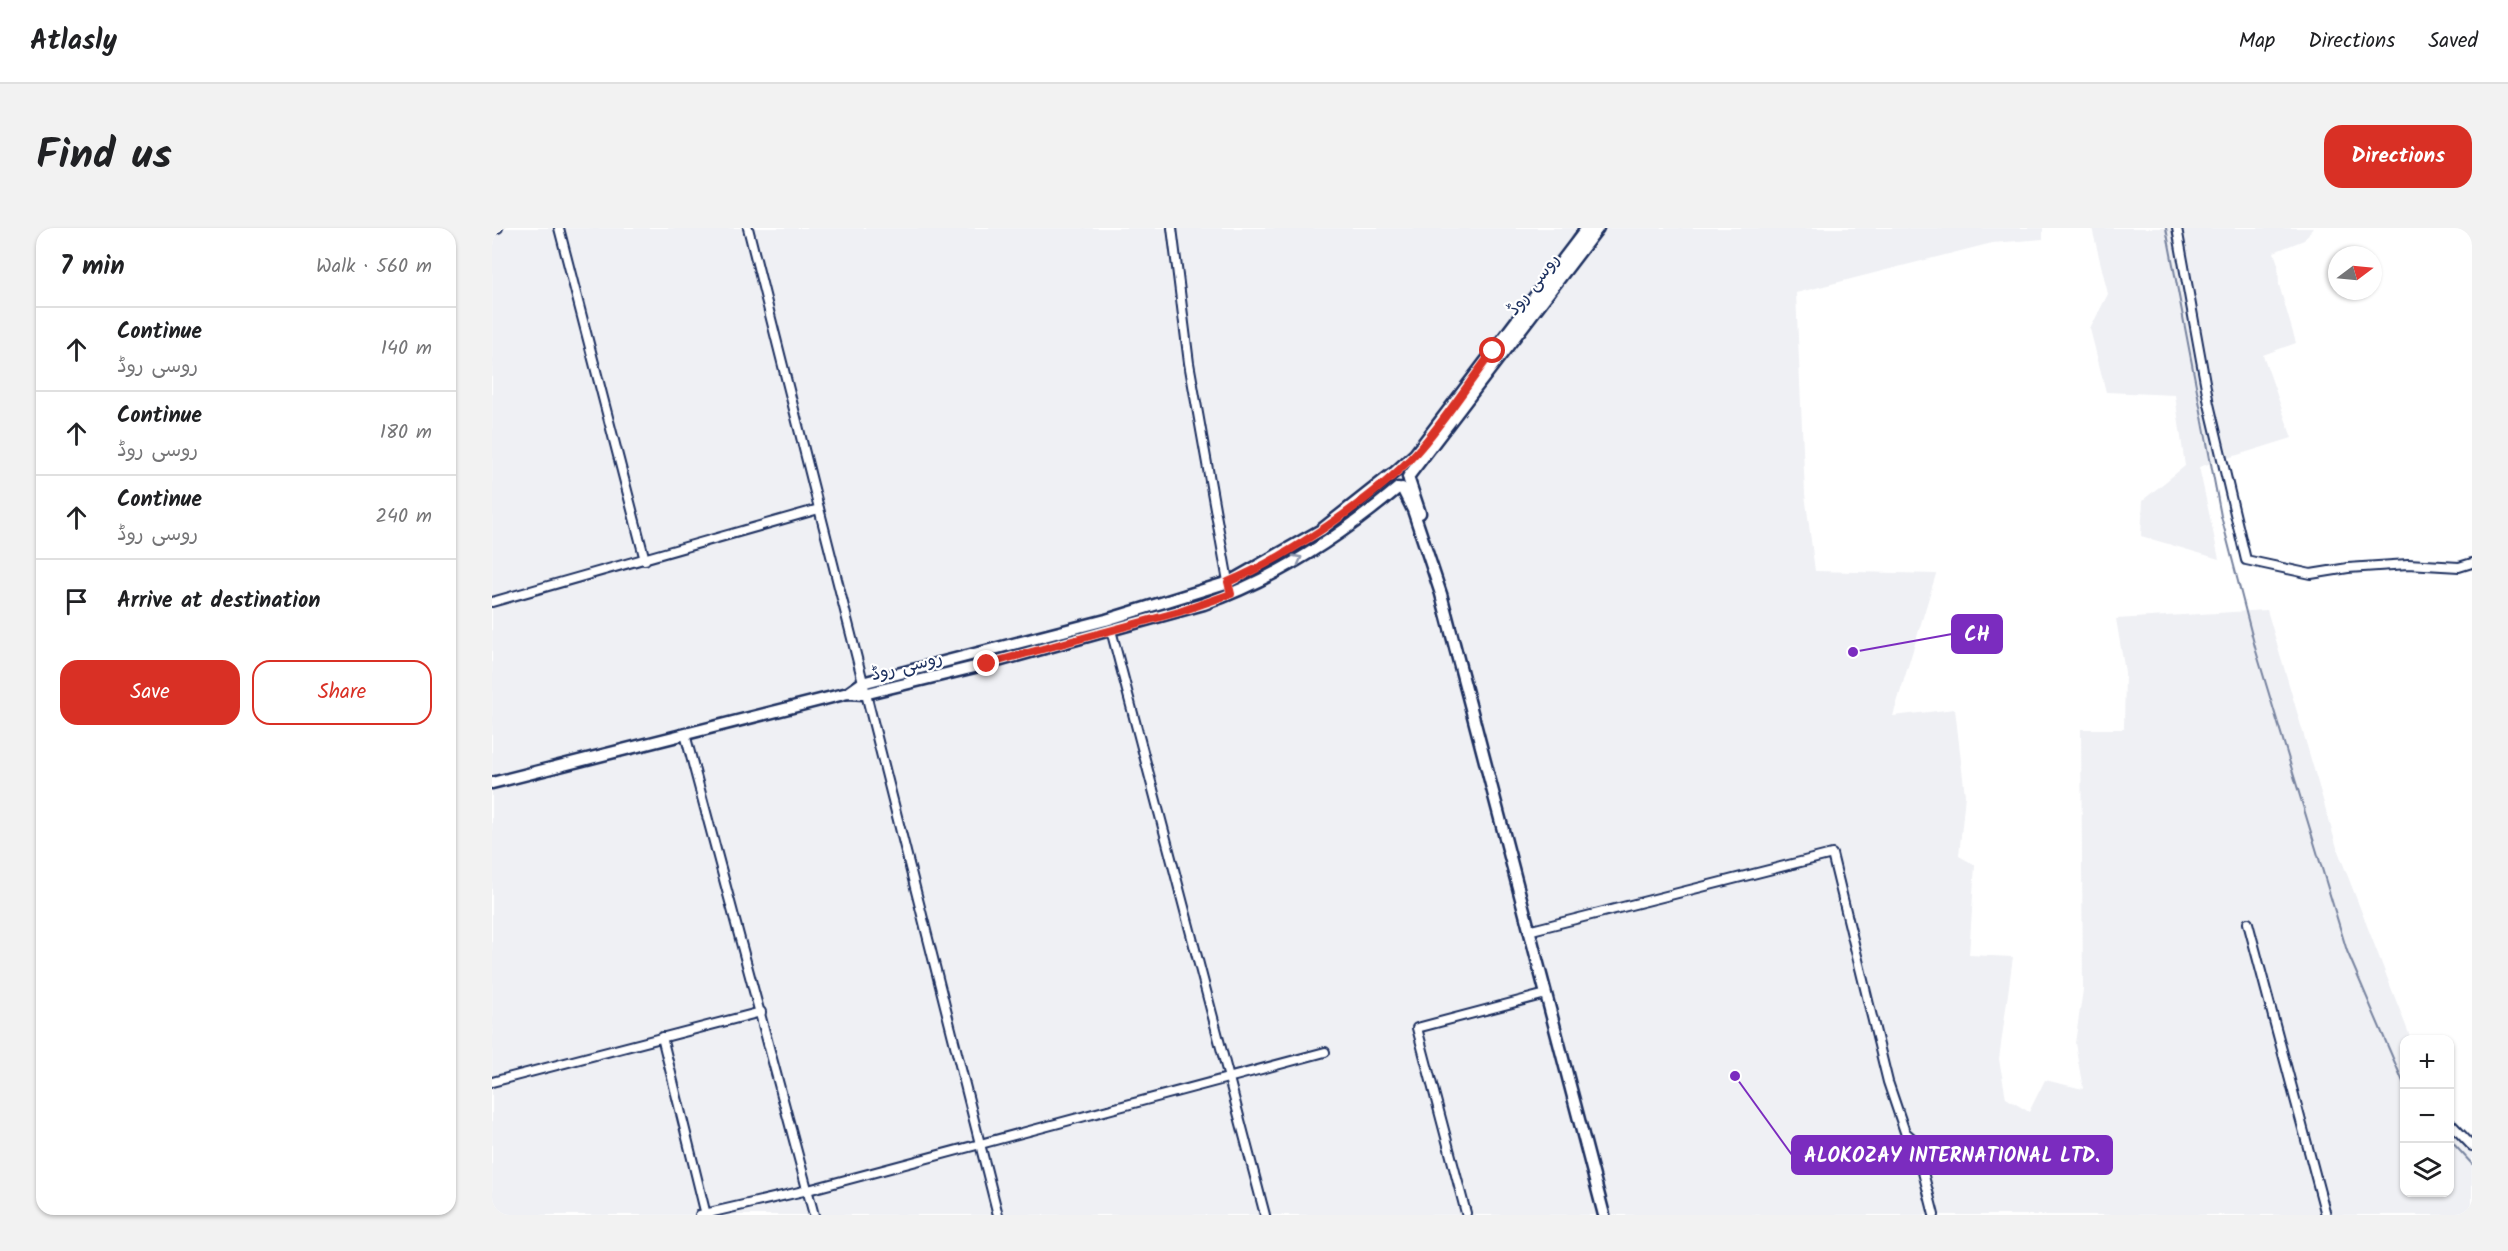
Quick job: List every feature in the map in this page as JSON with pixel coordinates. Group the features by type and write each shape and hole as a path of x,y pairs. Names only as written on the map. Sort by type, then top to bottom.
{"main road":[{"name":"روسی روڈ","path":"492,783 848,693 1106,620 1228,582 1321,530 1415,454 1587,228"},
{"name":"روسی روڈ","path":"863,688 1111,630 1231,594 1320,546 1364,516 1404,483 1598,228"},
{"path":"1393,473 1404,471 1404,483 1442,594 1528,931 1604,1215"}],"street":[{"path":"492,230 498,228"},
{"path":"559,228 645,560"},
{"path":"748,228 998,1215"},
{"path":"1173,228 1189,363 1231,594"},
{"path":"2177,228 2209,404 2246,560 2311,574 2348,568 2408,564 2459,567 2472,563"},
{"path":"492,602 819,509"},
{"path":"1111,630 1265,1215"},
{"path":"685,734 814,1215"},
{"path":"1528,931 1832,854 1888,1082 1905,1132 1915,1141 1934,1215"},
{"path":"2248,923 2326,1215"},
{"path":"1466,1213 1417,1028 1546,994"},
{"path":"492,1082 761,1012"},
{"path":"662,1037 704,1215 808,1190 1325,1052"},
{"path":"2454,1127 2472,1146"}],"shaded area":[{"path":"492,228 2043,228 2043,239 1992,243 1796,293 1805,494 1815,571 1936,574 1893,716 1955,709 1965,795 1959,856 1975,865 1969,955 2013,957 1999,1059 2006,1098 2029,1112 2045,1080 2083,1089 2075,1043 2083,990 2081,729 2124,729 2125,672 2116,619 2267,610 2338,851 2409,1035 2400,1035 2400,1197 2454,1197 2454,1119 2472,1138 2472,1215 492,1215"},
{"path":"2092,228 2313,228 2304,240 2274,252 2278,264 2279,285 2296,343 2263,355 2292,438 2199,467 2219,559 2141,536 2143,500 2185,466 2175,395 2106,392 2090,329 2108,294"}],"waterway":[{"path":"2166,228 2221,516 2256,651 2347,951 2400,1075"},
{"path":"2453,1143 2472,1164"}],"place":[{"name":"CH","path":"1853,652"},
{"name":"ALOKOZAY INTERNATIONAL LTD.","path":"1735,1076"}],"route":[{"path":"987,664 1179,612 1231,594 1228,582 1255,570 1321,530 1376,488 1415,454 1493,351"}]}
